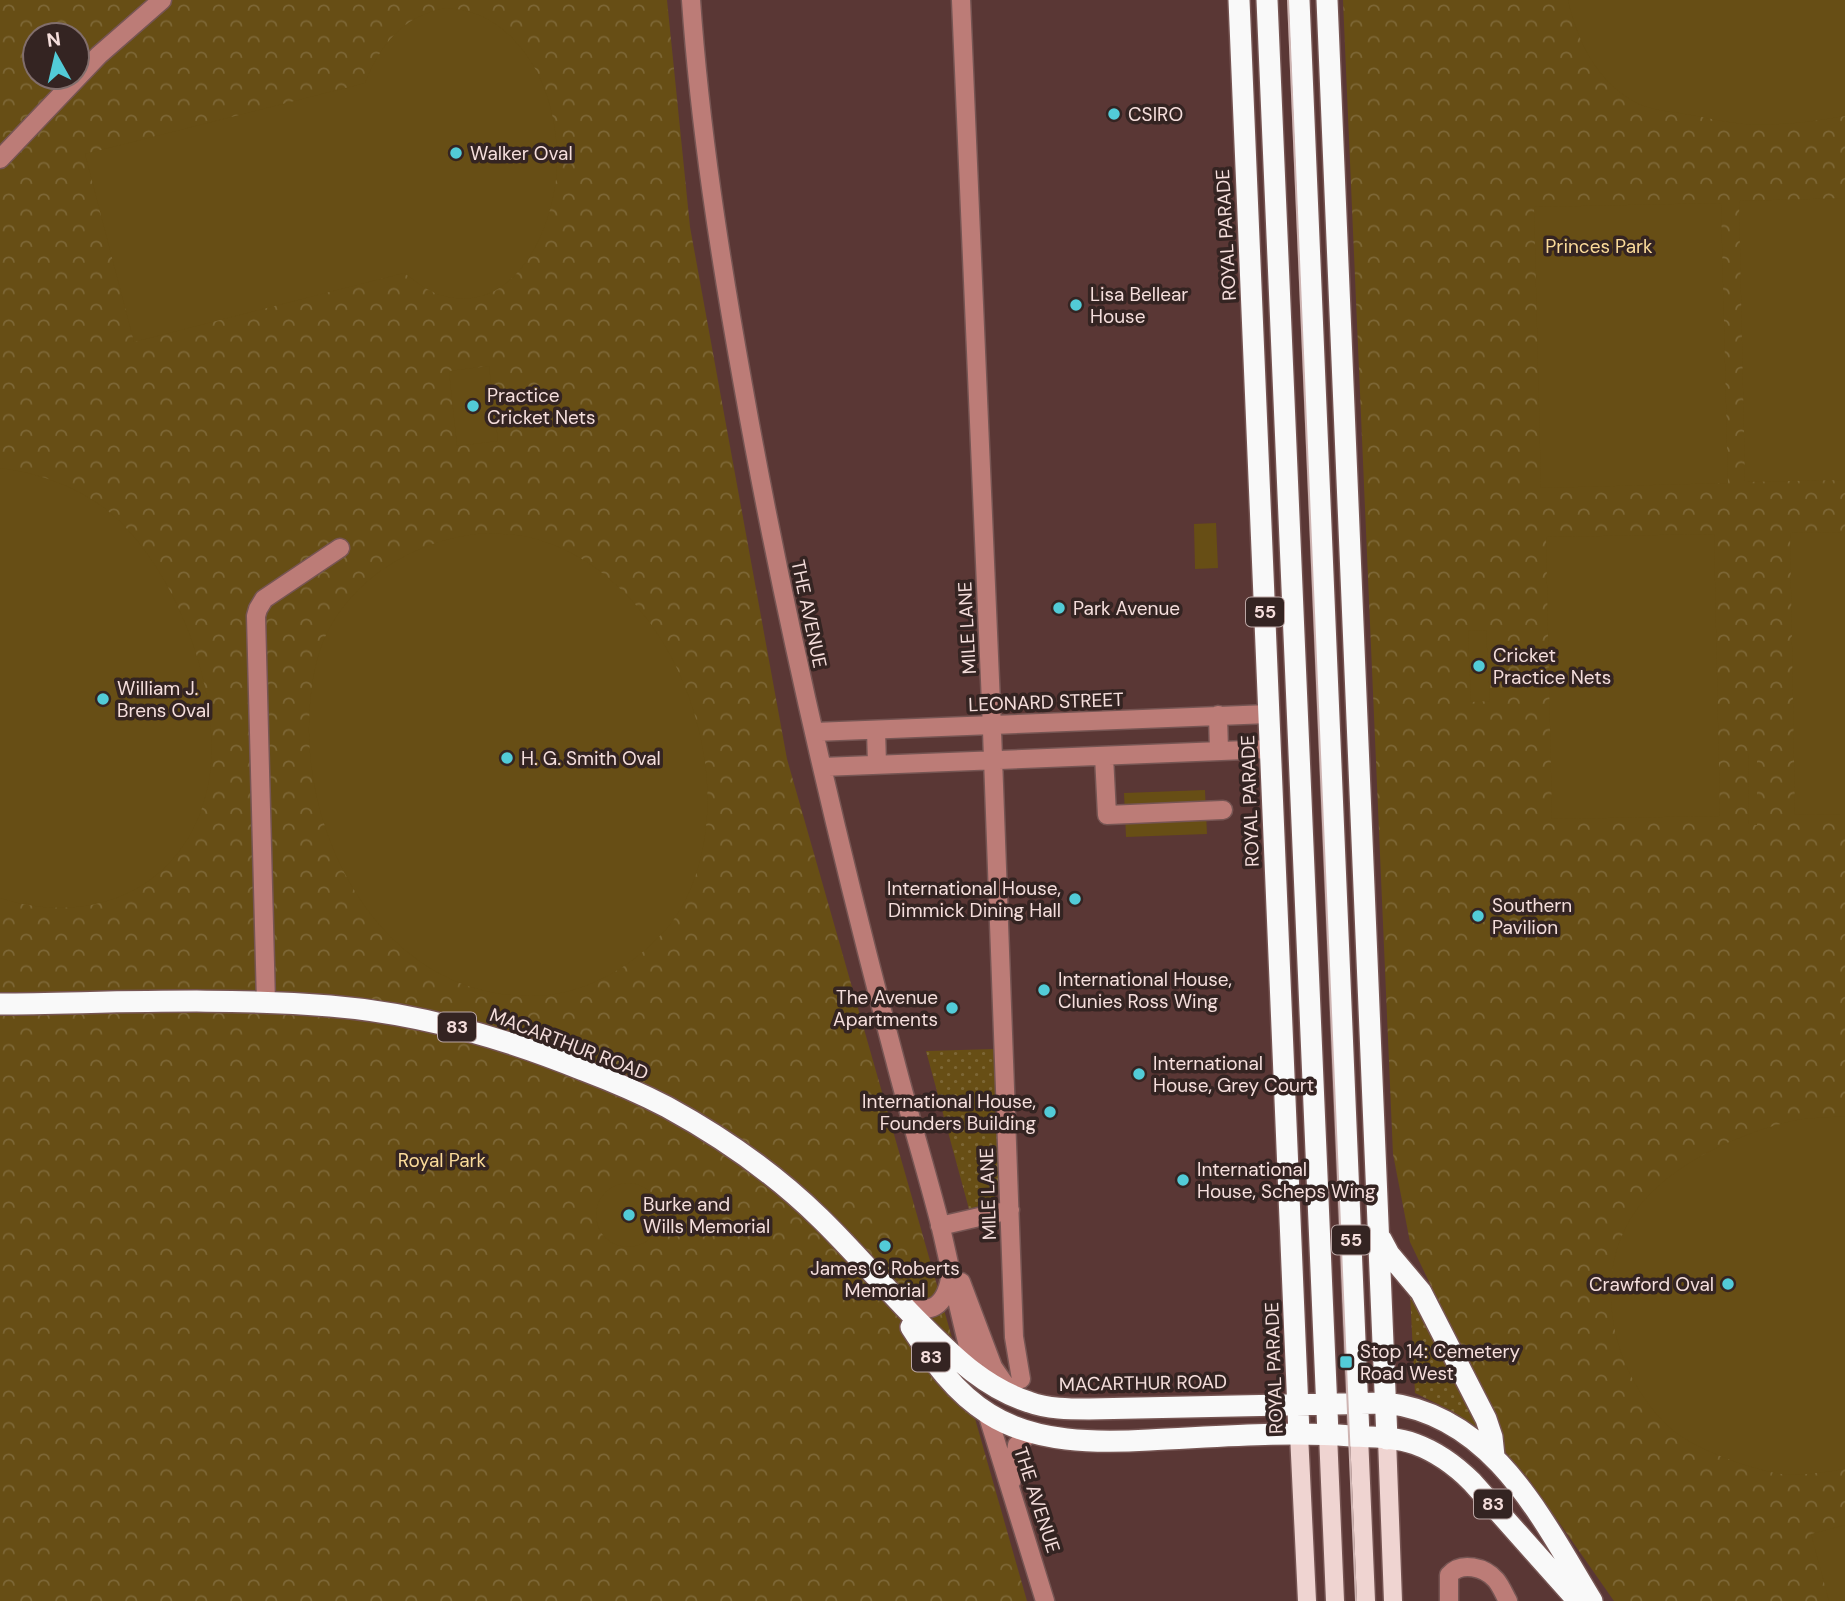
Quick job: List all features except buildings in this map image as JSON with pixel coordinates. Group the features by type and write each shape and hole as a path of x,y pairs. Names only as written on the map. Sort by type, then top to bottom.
{"highway":[{"name":"ROYAL PARADE","path":"1239,0 1300,1434"},
{"name":"55","path":"1267,0 1328,1434"},
{"name":"55","path":"1299,0 1359,1436"},
{"name":"55","path":"1327,0 1387,1439"},
{"path":"1301,40 1329,40"},
{"path":"1314,365 1343,364"},
{"path":"1255,368 1284,367"},
{"path":"1328,687 1355,686"},
{"path":"1269,714 1300,729 1329,727"},
{"path":"1271,749 1300,729"},
{"path":"1331,761 1358,759"},
{"path":"1339,950 1367,949"},
{"name":"MACARTHUR ROAD","path":"0,1004 265,1003 368,1010 455,1027 537,1052 632,1090 697,1124 762,1169 822,1220 950,1354 976,1375 1018,1387 1040,1405 1076,1409 1357,1403"},
{"path":"1287,1149 1317,1147"},
{"path":"1379,1233 1390,1254 1421,1292 1488,1424 1494,1455"},
{"name":"MACARTHUR ROAD","path":"891,1295 947,1378 960,1392 987,1413 1031,1432 1094,1441 1300,1434 1359,1436"},
{"path":"976,1375 987,1413"},
{"name":"83","path":"1357,1403 1402,1404 1446,1421 1494,1455 1531,1504 1592,1601"},
{"path":"1031,1432 1049,1419 1076,1409"},
{"name":"83","path":"1359,1436 1416,1444 1436,1454 1464,1474 1578,1601"}],"main road":[{"name":"ROYAL PARADE","path":"1300,1434 1307,1601"},
{"name":"55","path":"1328,1434 1335,1601"},
{"name":"55","path":"1359,1436 1366,1601"},
{"name":"55","path":"1387,1439 1393,1601"}],"street":[{"path":"0,159 99,55 162,0"},
{"name":"THE AVENUE","path":"691,0 698,85 734,338 783,597 849,885 940,1226 961,1327 976,1375"},
{"name":"MILE LANE","path":"961,0 1018,1387"},
{"path":"265,1003 256,616 264,599 340,548"},
{"name":"LEONARD STREET","path":"814,732 1269,714"},
{"path":"1217,715 1219,751"},
{"path":"876,730 877,764"},
{"path":"822,767 1271,749"},
{"path":"1104,756 1107,815 1223,810"},
{"path":"940,1226 1010,1210"},
{"name":"THE AVENUE","path":"940,1226 993,1367 1018,1387"},
{"path":"891,1295 918,1308 936,1306 946,1294 950,1276"},
{"name":"THE AVENUE","path":"987,1413 1045,1601"},
{"path":"1011,1491 1015,1450 1019,1441 1031,1432"},
{"path":"1448,1601 1449,1575 1454,1570 1466,1567 1482,1569 1495,1579 1508,1601"}],"green space":[{"name":"Royal Park","path":"0,0 667,0 690,227 787,759 1027,1601 0,1601"},
{"name":"Princes Park","path":"1343,0 1845,0 1845,1601 1614,1601 1528,1478 1500,1446 1491,1411 1410,1242 1393,1154"},
{"path":"1568,0 1845,0 1845,116 1794,123 1743,124 1658,110 1639,104 1608,82 1590,58 1577,30"},
{"path":"445,8 480,16 509,35 533,65 550,106 556,135 555,188 540,238 527,261 511,279 491,293 467,298 440,295 404,273 134,342 85,154 365,83 378,56 395,34 417,18"},
{"path":"1845,198 1845,480 1745,482 1739,201"},
{"path":"1721,203 1728,483 1541,488 1534,207"},
{"name":"Practice Cricket Nets","path":"489,366 498,441 457,446 449,371"},
{"name":"William J. Brens Oval","path":"0,468 27,473 67,486 103,507 129,531 152,560 172,594 201,669 209,708 212,745 209,780 199,816 182,847 161,872 134,890 104,902 71,907 36,906 0,898"},
{"path":"1216,523 1218,568 1195,569 1194,524"},
{"path":"1845,532 1845,814 1795,815 1790,533"},
{"name":"H. G. Smith Oval","path":"488,533 528,537 578,557 621,590 657,633 684,683 701,737 707,794 703,848 681,909 653,943 617,971 582,987 557,994 531,996 482,990 438,973 401,946 369,912 344,871 325,827 313,780 309,733 313,678 324,639 343,607 377,573 397,560 441,541"},
{"path":"1714,534 1720,816 1552,819 1546,537"},
{"name":"Cricket Practice Nets","path":"1486,630 1490,701 1471,702 1468,631"},
{"path":"1749,754 1757,754 1757,825 1748,825"},
{"path":"1205,790 1207,834 1126,837 1124,793"},
{"path":"995,1049 1000,1187 992,1202 969,1209 926,1051"},
{"name":"Crawford Oval","path":"1845,1116 1845,1469 1783,1474 1750,1467 1704,1449 1678,1435 1641,1393 1627,1368 1614,1326 1612,1276 1617,1251 1626,1227 1639,1207 1655,1189 1697,1158 1769,1127 1798,1120"},
{"path":"622,1183 634,1183 651,1192 658,1203 658,1227 651,1238 634,1247 622,1247 610,1242 601,1233 596,1221 596,1209 601,1197 610,1188"},
{"path":"1410,1293 1478,1428 1452,1411 1415,1393"},
{"path":"1845,1525 1845,1601 1829,1601 1811,1534"}],"tram line":[{"path":"1288,0 1356,1601"}],"place":[{"name":"CSIRO","path":"1114,114"},
{"name":"Walker Oval","path":"456,153"},
{"name":"Lisa Bellear House","path":"1076,305"},
{"name":"Practice Cricket Nets","path":"473,406"},
{"name":"Park Avenue","path":"1059,608"},
{"name":"Cricket Practice Nets","path":"1479,666"},
{"name":"William J. Brens Oval","path":"103,699"},
{"name":"H. G. Smith Oval","path":"507,758"},
{"name":"International House, Dimmick Dining Hall","path":"1075,899"},
{"name":"Southern Pavilion","path":"1478,916"},
{"name":"International House, Clunies Ross Wing","path":"1044,990"},
{"name":"The Avenue Apartments","path":"952,1008"},
{"name":"International House, Grey Court","path":"1139,1074"},
{"name":"International House, Founders Building","path":"1050,1112"},
{"name":"International House, Scheps Wing","path":"1183,1180"},
{"name":"Burke and Wills Memorial","path":"629,1215"},
{"name":"James C Roberts Memorial","path":"885,1246"},
{"name":"Crawford Oval","path":"1728,1284"},
{"name":"Stop 14: Cemetery Road West","path":"1346,1362"}]}
